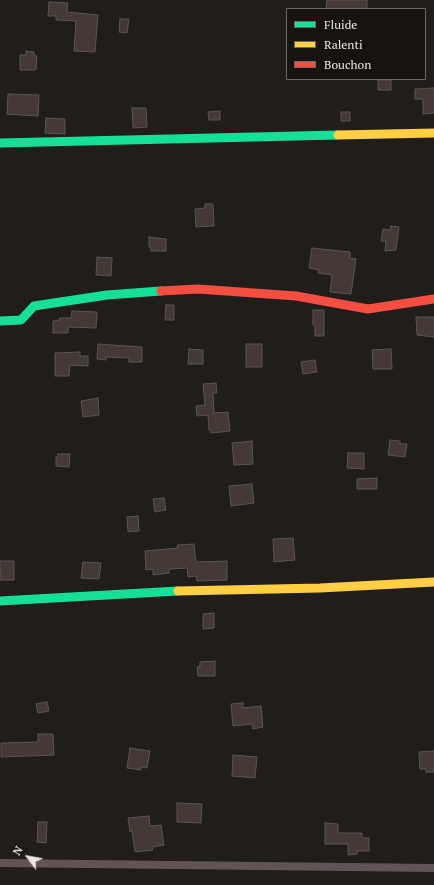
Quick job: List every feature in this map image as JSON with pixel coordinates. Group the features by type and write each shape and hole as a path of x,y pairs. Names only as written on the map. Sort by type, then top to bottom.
{"street":[{"path":"0,143 434,133"},
{"path":"0,321 21,320 34,306 107,295 198,289 296,296 368,308 434,299"},
{"path":"0,601 162,591 320,588 434,582"},
{"path":"0,863 434,868"}],"building":[{"path":"327,0 367,0 367,8 326,8"},
{"path":"49,2 68,3 67,12 98,15 95,52 74,51 76,21 56,20 56,16 48,16"},
{"path":"120,19 129,19 127,33 119,32"},
{"path":"26,51 34,52 34,56 37,56 36,70 20,70 20,55 26,55"},
{"path":"378,80 391,80 391,90 378,90"},
{"path":"434,88 434,113 423,114 423,99 415,99 415,89"},
{"path":"8,94 39,95 38,116 7,114"},
{"path":"132,108 146,108 147,127 133,128"},
{"path":"220,111 220,120 209,120 208,112"},
{"path":"341,112 350,112 350,121 341,121"},
{"path":"46,118 65,119 65,134 45,133"},
{"path":"205,204 213,204 214,226 196,227 195,209 205,208"},
{"path":"391,226 399,227 396,250 385,251 386,241 381,241 383,229 390,230"},
{"path":"149,237 166,239 166,251 151,251 151,247 149,247"},
{"path":"312,248 350,252 350,258 356,259 351,294 330,292 332,275 318,273 319,270 309,268"},
{"path":"97,257 112,258 111,276 96,275"},
{"path":"166,305 174,305 174,320 165,320"},
{"path":"313,310 324,310 324,336 315,336"},
{"path":"72,311 97,312 96,328 68,327 68,333 53,333 53,321 60,320 59,318 71,318"},
{"path":"416,317 434,317 434,337 417,335"},
{"path":"98,344 142,347 142,362 129,362 129,358 106,357 106,360 97,359"},
{"path":"246,344 262,344 262,367 246,367"},
{"path":"189,349 203,350 203,364 188,364"},
{"path":"391,349 392,369 373,369 372,350"},
{"path":"80,352 80,356 88,356 88,366 70,365 69,376 55,376 55,353"},
{"path":"315,360 317,372 303,374 301,362"},
{"path":"216,383 217,393 213,393 214,413 228,412 230,431 211,433 211,430 209,430 208,415 197,416 196,406 205,405 203,384"},
{"path":"98,398 99,415 83,417 81,401"},
{"path":"390,440 400,441 400,444 407,444 405,457 388,455"},
{"path":"252,441 253,464 234,465 232,443"},
{"path":"348,453 364,453 364,469 347,468"},
{"path":"58,454 70,454 69,467 56,466 56,457 58,457"},
{"path":"377,478 377,489 357,489 357,479"},
{"path":"252,484 254,503 231,506 229,486"},
{"path":"164,498 166,510 155,512 153,499"},
{"path":"138,516 139,531 128,532 127,517"},
{"path":"293,538 295,560 274,562 273,539"},
{"path":"194,544 196,562 227,561 227,580 197,581 196,576 188,577 187,568 169,569 169,573 153,575 153,569 146,570 145,551 178,548 177,545"},
{"path":"0,561 14,561 14,580 0,580"},
{"path":"83,562 101,563 99,579 81,578"},
{"path":"214,613 214,628 203,629 203,614"},
{"path":"215,661 215,676 198,676 197,667 200,667 200,662"},
{"path":"47,702 49,711 38,713 36,704"},
{"path":"243,703 243,708 261,706 263,727 253,729 252,724 233,726 231,704"},
{"path":"38,734 53,734 54,755 1,757 1,743 38,742"},
{"path":"130,748 150,751 147,768 141,767 141,770 127,768"},
{"path":"434,751 434,772 426,772 426,769 420,769 419,752"},
{"path":"233,755 257,757 255,778 232,776"},
{"path":"177,803 202,804 201,823 177,822"},
{"path":"149,816 150,826 161,825 164,845 152,847 153,850 135,852 132,831 130,832 128,818"},
{"path":"38,822 47,822 46,843 37,842"},
{"path":"325,823 338,824 338,833 362,833 362,838 369,838 369,851 357,851 357,854 348,855 348,844 325,844"}],"traffic: fast":[{"path":"0,143 338,135"},
{"path":"0,321 21,320 34,306 107,295 161,291"},
{"path":"0,601 178,591"}],"traffic: slow":[{"path":"338,135 434,133"},
{"path":"178,591 320,588 434,582"}],"traffic: jam":[{"path":"161,291 198,289 296,296 368,309 434,299"}]}
